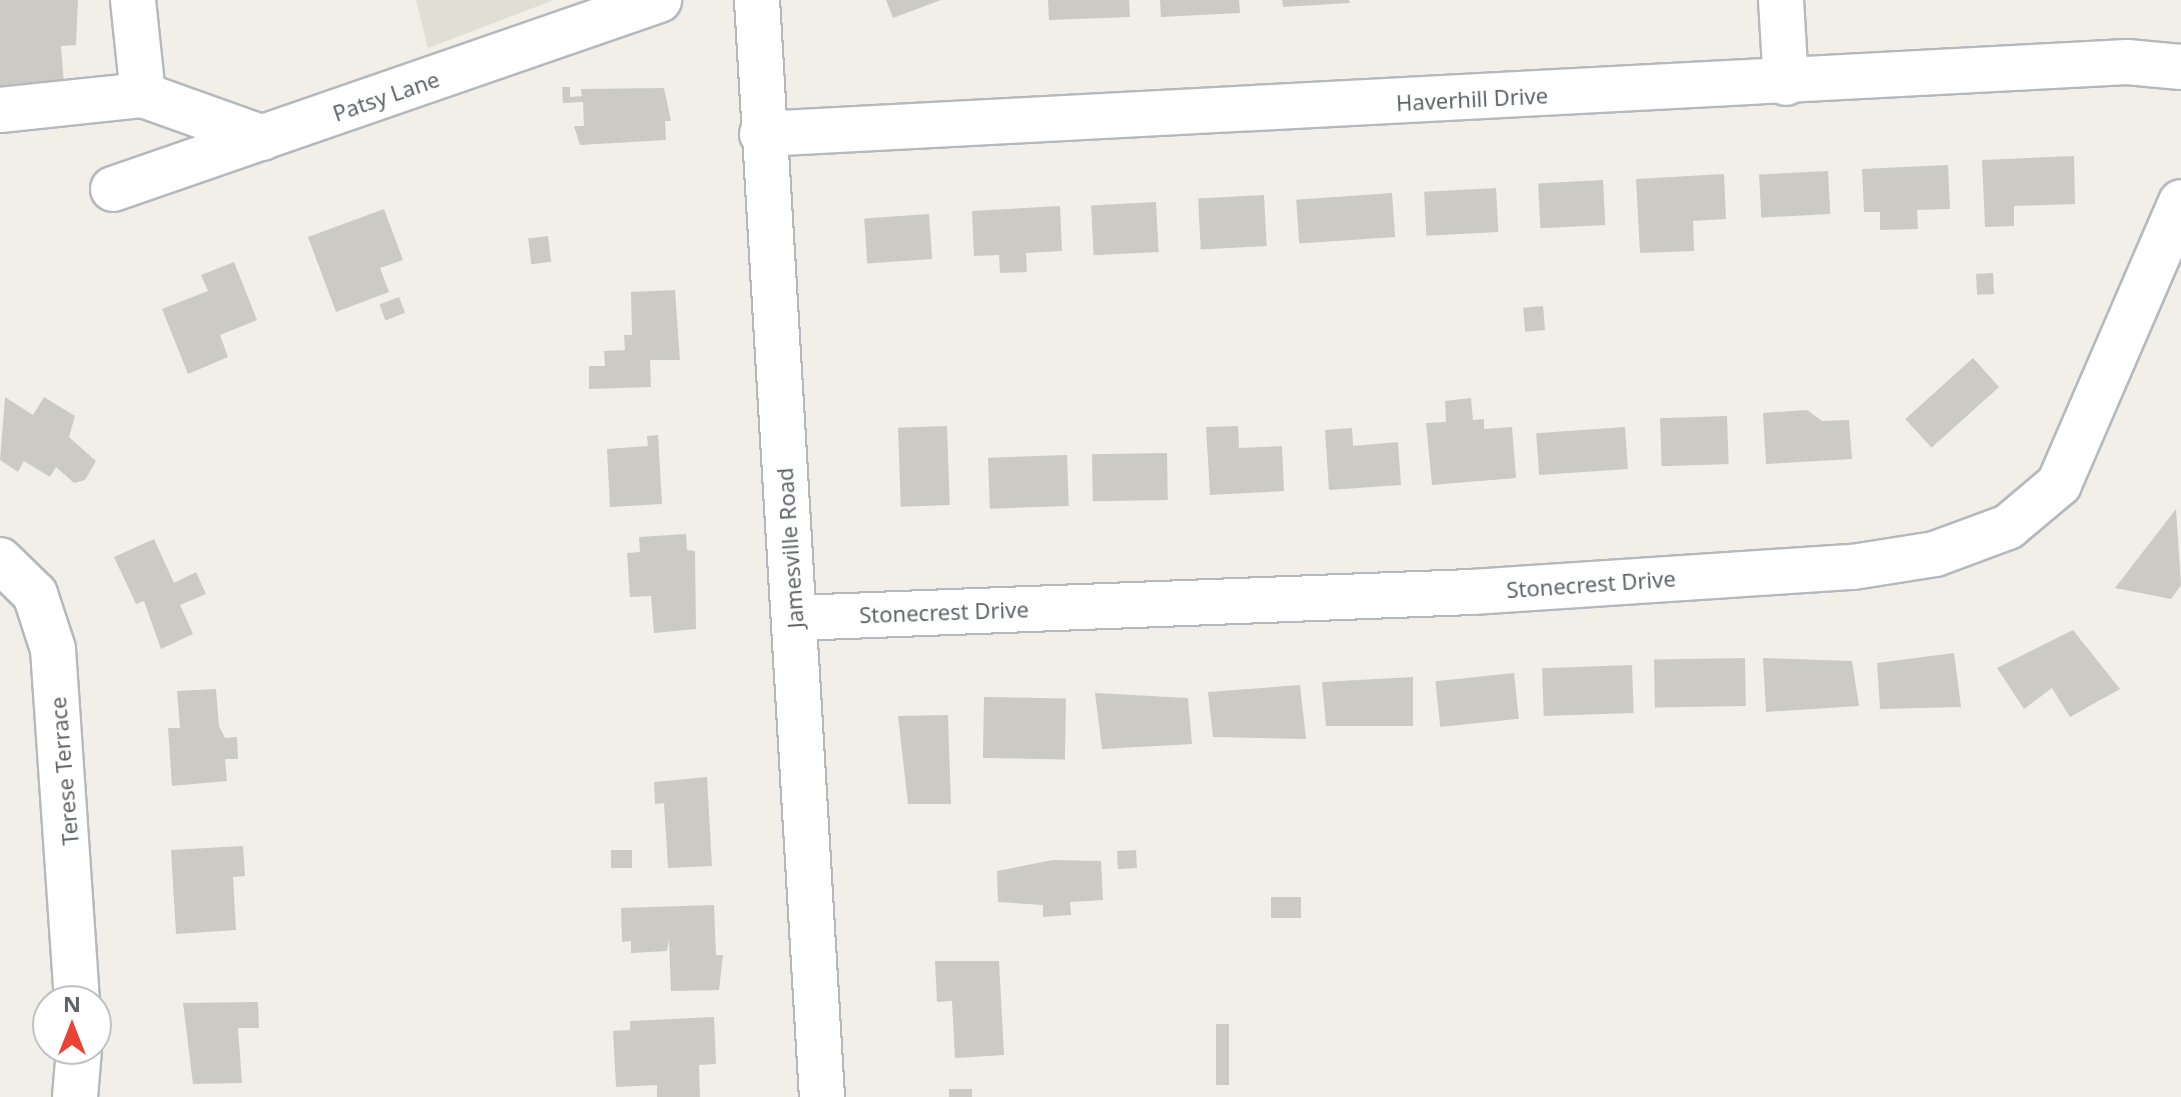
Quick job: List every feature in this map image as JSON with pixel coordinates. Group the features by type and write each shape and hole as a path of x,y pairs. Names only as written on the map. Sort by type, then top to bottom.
{"street":[{"path":"133,0 143,95"},
{"name":"Patsy Lane","path":"113,189 659,0"},
{"name":"Jamesville Road","path":"757,0 762,134 795,618 822,1097"},
{"path":"1781,0 1786,83"},
{"name":"Haverhill Drive","path":"762,134 1786,83 2127,62 2181,67"},
{"path":"0,110 143,95 263,138"},
{"name":"Stonecrest Drive","path":"795,618 1472,592 1853,567 1935,554 2008,527 2059,484 2181,202"},
{"name":"Terese Terrace","path":"0,560 35,594 53,649 76,985"},
{"path":"75,1097 78,1065"}],"shaded area":[{"path":"416,0 554,0 428,48"}],"building":[{"path":"0,0 78,0 76,45 61,46 64,84 0,90"},
{"path":"886,0 941,0 893,18"},
{"path":"1048,0 1129,0 1130,17 1049,20"},
{"path":"1160,0 1239,0 1240,13 1161,17"},
{"path":"1282,0 1349,0 1350,3 1283,7"},
{"path":"562,87 570,87 570,97 582,96 581,89 664,88 671,121 665,121 666,140 580,145 574,126 584,126 583,102 563,103"},
{"path":"2074,156 2075,204 2014,206 2014,226 1985,227 1982,160"},
{"path":"1948,165 1950,209 1917,210 1918,229 1880,230 1880,212 1864,212 1862,169"},
{"path":"1828,171 1830,214 1761,218 1759,175"},
{"path":"1724,174 1726,219 1693,221 1694,251 1640,253 1636,179"},
{"path":"1603,180 1605,225 1540,228 1538,183"},
{"path":"1496,188 1498,232 1426,236 1424,192"},
{"path":"1392,193 1395,237 1299,244 1296,200"},
{"path":"1264,195 1267,246 1201,249 1198,198"},
{"path":"1156,202 1159,252 1094,255 1091,205"},
{"path":"1060,206 1062,251 1026,253 1027,272 1000,273 999,255 974,256 972,211"},
{"path":"384,209 403,260 380,268 389,292 336,312 308,237"},
{"path":"929,214 932,259 867,263 864,219"},
{"path":"548,236 551,262 531,264 528,238"},
{"path":"234,262 257,320 220,335 228,357 188,374 162,309 208,291 201,275"},
{"path":"1993,273 1994,294 1977,295 1976,274"},
{"path":"675,290 680,360 650,360 651,387 589,389 589,366 605,366 604,351 625,350 624,335 632,335 631,292"},
{"path":"399,297 405,313 385,320 379,305"},
{"path":"1543,306 1545,330 1525,332 1523,308"},
{"path":"1973,358 1999,387 1931,448 1905,419"},
{"path":"5,397 33,415 44,397 75,416 69,437 96,461 85,480 74,483 56,467 50,477 24,461 18,472 0,460"},
{"path":"1471,398 1473,420 1484,419 1484,429 1512,427 1516,478 1432,485 1426,423 1446,422 1445,401"},
{"path":"1807,410 1822,421 1849,420 1852,459 1766,464 1763,413"},
{"path":"1727,416 1729,464 1662,466 1660,418"},
{"path":"947,426 950,505 901,507 898,428"},
{"path":"1238,426 1239,448 1282,446 1284,491 1210,495 1206,427"},
{"path":"1625,427 1628,469 1539,475 1536,433"},
{"path":"1352,428 1353,446 1398,442 1401,485 1329,490 1325,430"},
{"path":"658,435 662,504 610,507 607,449 648,446 647,436"},
{"path":"1167,453 1168,500 1093,501 1092,454"},
{"path":"1067,455 1069,506 990,509 988,458"},
{"path":"2176,509 2181,585 2171,599 2115,588"},
{"path":"686,534 687,550 695,551 696,629 654,633 651,596 630,597 627,553 640,552 639,537"},
{"path":"154,539 174,583 196,572 206,594 180,605 193,634 161,649 144,601 136,604 114,557"},
{"path":"2073,630 2120,689 2070,717 2052,688 2024,709 1997,668"},
{"path":"1954,653 1961,707 1880,709 1877,663"},
{"path":"1745,658 1746,706 1655,708 1654,660"},
{"path":"1763,658 1852,661 1859,706 1766,712"},
{"path":"1632,665 1634,713 1544,716 1542,668"},
{"path":"1514,673 1519,719 1440,727 1435,681"},
{"path":"1413,677 1413,726 1326,726 1322,682"},
{"path":"1300,685 1306,739 1213,737 1208,692"},
{"path":"216,689 219,726 225,738 237,737 238,759 225,759 227,781 172,786 168,728 180,728 177,691"},
{"path":"1095,693 1188,698 1192,744 1102,749"},
{"path":"984,697 1066,698 1065,759 983,758"},
{"path":"948,715 951,804 908,804 898,716"},
{"path":"707,777 712,866 668,868 664,803 655,804 654,782"},
{"path":"243,846 245,876 233,877 236,930 176,934 171,850"},
{"path":"611,850 632,850 632,868 611,868"},
{"path":"1136,850 1137,868 1118,869 1117,851"},
{"path":"1053,860 1101,861 1103,900 1070,902 1071,915 1043,917 1043,905 998,902 997,871"},
{"path":"1271,897 1301,897 1301,918 1271,918"},
{"path":"714,905 716,955 723,955 719,990 671,991 669,939 667,951 631,953 631,941 622,942 621,908"},
{"path":"935,961 999,961 1004,1055 955,1058 952,1001 937,1002"},
{"path":"258,1002 259,1028 238,1028 242,1083 193,1084 183,1003"},
{"path":"714,1017 716,1064 699,1065 700,1097 657,1097 657,1085 616,1087 613,1031 630,1030 630,1021"},
{"path":"1216,1024 1229,1024 1229,1085 1216,1085"},
{"path":"949,1089 972,1089 972,1097 949,1097"}]}
